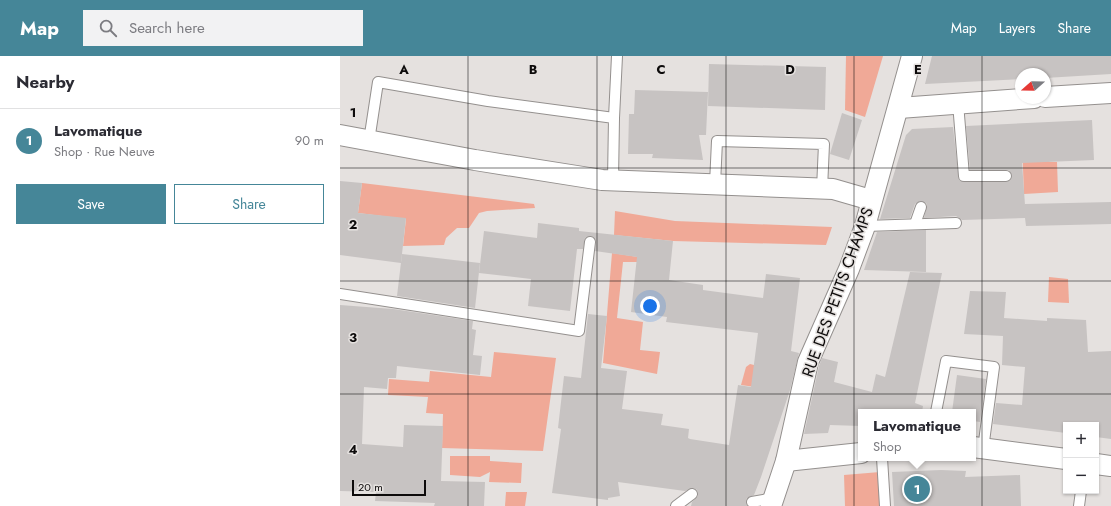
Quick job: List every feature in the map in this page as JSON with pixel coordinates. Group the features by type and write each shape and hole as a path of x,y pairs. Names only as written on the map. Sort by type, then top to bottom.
{"street":[{"name":"RUE DES PETITS CHAMPS","path":"766,502 786,461 808,362 849,269 865,226 871,200 899,108 912,56"},
{"path":"1051,97 1111,93"},
{"path":"899,108 1015,99"},
{"path":"340,135 475,160 613,180 822,189 833,190 871,200"},
{"path":"978,448 1063,459"},
{"path":"786,461 858,453"},
{"path":"1099,464 1111,466"}],"lane":[{"path":"613,180 616,56"},
{"path":"369,140 378,82 488,101 614,118"},
{"path":"958,103 964,176 1006,176"},
{"path":"715,184 717,141 824,144 822,189"},
{"path":"915,224 921,207"},
{"path":"865,226 956,223"},
{"path":"340,294 579,331 590,242"},
{"path":"937,409 946,361 994,368 978,448"},
{"path":"882,461 885,506"},
{"path":"676,506 692,494"},
{"path":"1079,506 1081,494"}],"shaded area":[{"path":"846,56 883,56 865,117 845,110"},
{"path":"1022,143 1050,162 1057,162 1058,192 1024,194"},
{"path":"362,183 534,204 535,208 487,211 479,213 469,228 457,228 446,238 444,245 403,246 406,219 358,213"},
{"path":"615,211 675,221 832,227 826,245 673,241 614,235"},
{"path":"612,253 671,262 623,262 617,318 643,322 640,350 660,352 657,374 603,363"},
{"path":"1049,277 1068,279 1069,303 1048,302"},
{"path":"494,352 556,358 543,451 442,448 443,414 426,413 428,397 388,395 389,379 429,382 430,371 491,377"},
{"path":"750,364 766,368 784,391 741,385 746,367"},
{"path":"450,456 490,456 490,461 522,463 521,483 489,482 490,472 480,477 450,475"},
{"path":"880,472 880,506 845,506 844,475"},
{"path":"506,492 527,492 525,506 505,506"}],"building":[{"path":"932,56 1111,56 1111,74 1051,78 1051,68 1015,68 1015,79 925,84"},
{"path":"709,64 826,67 825,110 708,106"},
{"path":"635,90 708,92 706,135 699,135 703,160 652,158 653,154 628,154 629,114 634,114"},
{"path":"842,113 862,120 849,160 830,154"},
{"path":"1092,120 1094,160 1022,163 1025,205 1111,202 1111,224 1026,226 1025,218 962,220 956,216 924,218 927,205 926,203 920,201 915,204 910,218 880,219 906,135 912,129 953,127 959,180 964,182 1006,182 1010,181 1012,176 1009,170 970,170 966,126"},
{"path":"340,181 362,183 358,213 406,218 401,263 340,255"},
{"path":"538,223 579,228 579,231 673,241 669,280 703,285 703,290 763,298 766,274 800,278 791,351 799,353 790,390 761,477 754,495 746,499 747,506 691,506 692,502 698,496 697,490 694,488 685,491 618,482 620,496 608,498 608,500 552,493 561,429 558,428 564,376 581,378 588,314 607,316 601,368 627,371 622,409 663,414 661,425 689,429 688,438 690,439 729,445 738,385 751,387 758,333 666,322 667,317 631,312 637,257 595,251 596,240 590,236 585,238 583,249 577,249 570,311 528,306 531,279 479,273 484,231 537,238"},
{"path":"926,230 926,272 864,270 877,232"},
{"path":"402,254 480,263 475,308 397,296"},
{"path":"910,272 942,273 915,403 923,406 922,409 858,409 858,426 830,425 828,433 804,434 822,358 838,362 834,382 872,392 876,374 885,377"},
{"path":"970,291 1006,292 1004,318 1047,321 1047,318 1086,320 1088,352 1111,351 1111,439 1099,437 1099,422 1063,422 1063,433 993,424 996,403 1022,405 1025,367 1002,365 1003,336 964,334"},
{"path":"340,305 393,309 473,321 472,329 476,330 473,355 482,356 480,375 397,366 396,378 388,378 387,389 364,387 362,444 403,447 404,425 443,426 441,481 485,482 484,506 434,506 435,503 375,501 376,492 340,491"},
{"path":"957,375 986,379 980,422 976,421 976,409 952,409"},
{"path":"941,470 966,471 965,477 1020,475 1021,506 894,506 892,472"}],"place":[{"name":"Lavomatique","path":"917,489"}]}
